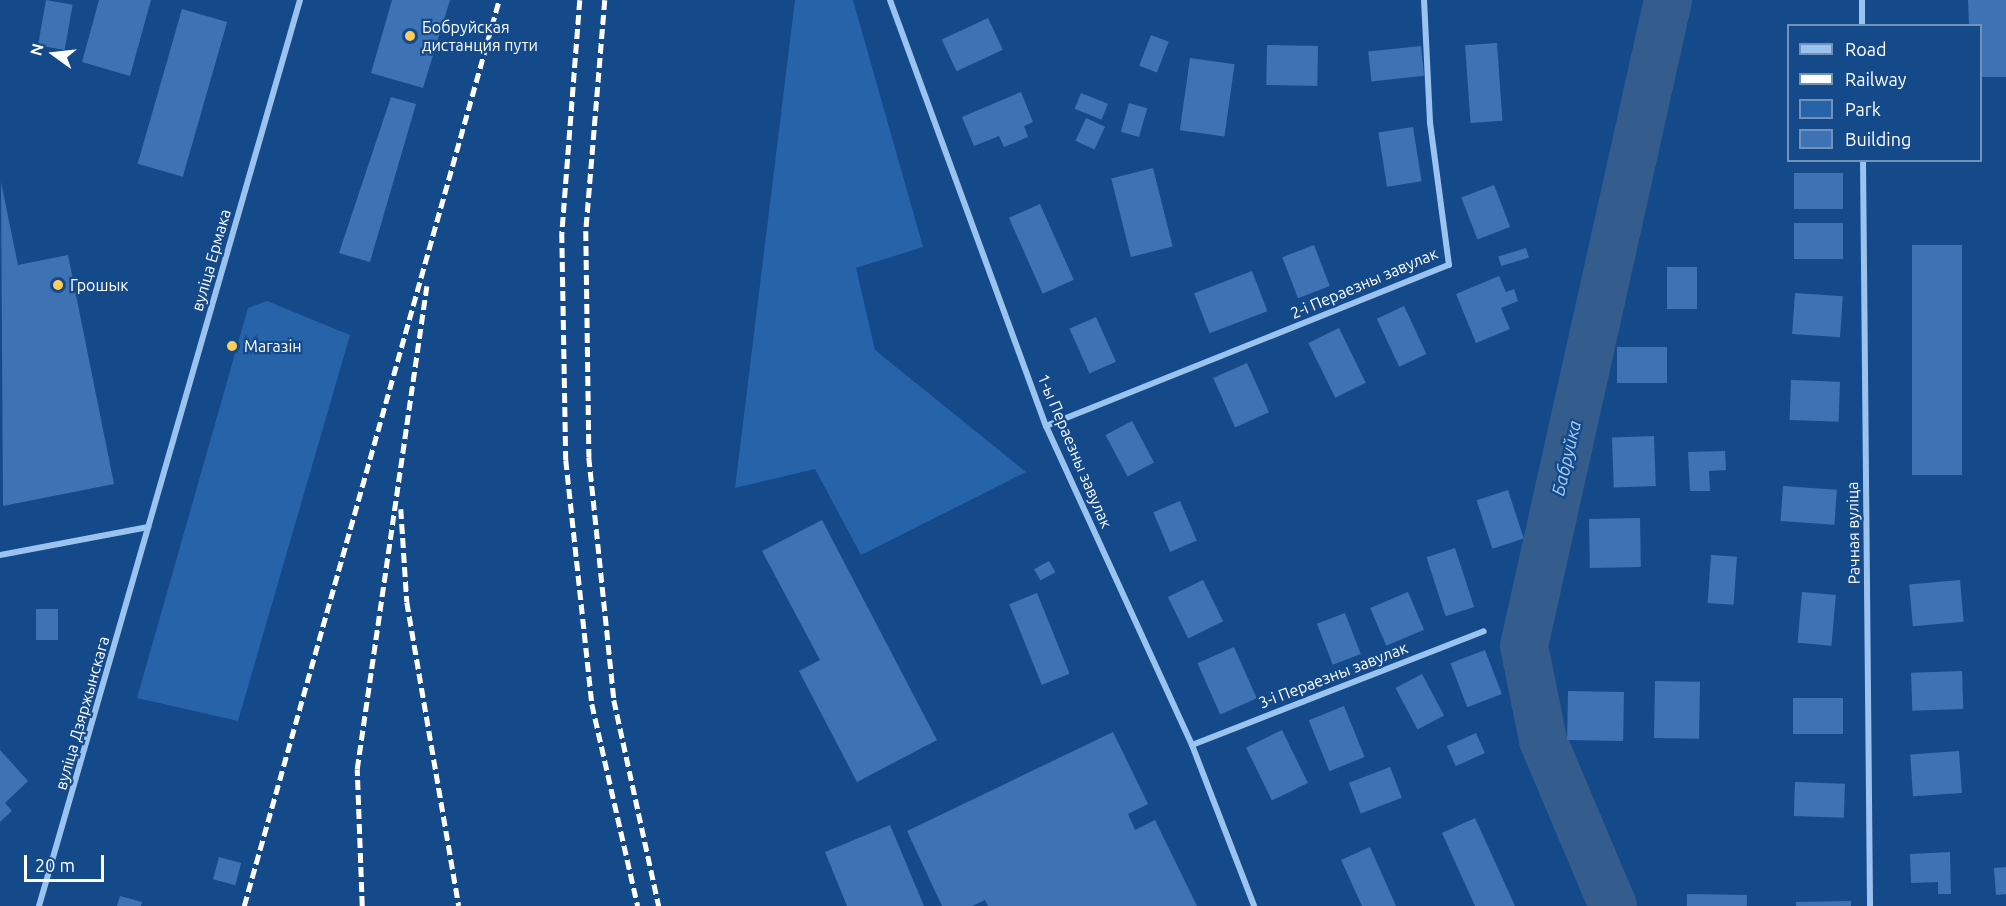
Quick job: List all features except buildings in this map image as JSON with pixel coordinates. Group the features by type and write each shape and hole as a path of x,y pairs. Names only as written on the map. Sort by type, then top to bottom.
{"street":[{"name":"вуліца Ермака","path":"148,527 300,0"},
{"name":"1-ы Пераезны завулак","path":"890,0 1046,426 1192,745 1254,906"},
{"name":"2-і Пераезны завулак","path":"1046,426 1449,265 1430,122 1424,0"},
{"path":"1862,0 1862,24"},
{"name":"Рачная вуліца","path":"1863,162 1870,906"},
{"path":"0,555 148,527"},
{"name":"вуліца Дзяржынскага","path":"39,906 148,527"},
{"name":"3-і Пераезны завулак","path":"1192,745 1484,631"}],"green space":[{"path":"795,0 853,0 923,247 856,268 875,350 1026,472 861,555 815,469 735,488"},
{"path":"267,301 350,335 238,721 137,698 248,308"}],"waterway":[{"name":"Бабруйка","path":"1613,906 1543,740 1524,646 1668,0"}],"railway":[{"path":"244,906 499,0"},
{"path":"580,0 562,233 566,460 592,704 638,906"},
{"path":"605,0 586,231 589,457 614,700 659,906"},
{"path":"362,906 357,769 427,286"},
{"path":"401,509 407,602 459,906"}],"place":[{"name":"Бобруйская дистанция пути","path":"410,36"},
{"name":"Грошык","path":"58,285"},
{"name":"Магазін","path":"232,346"}]}
